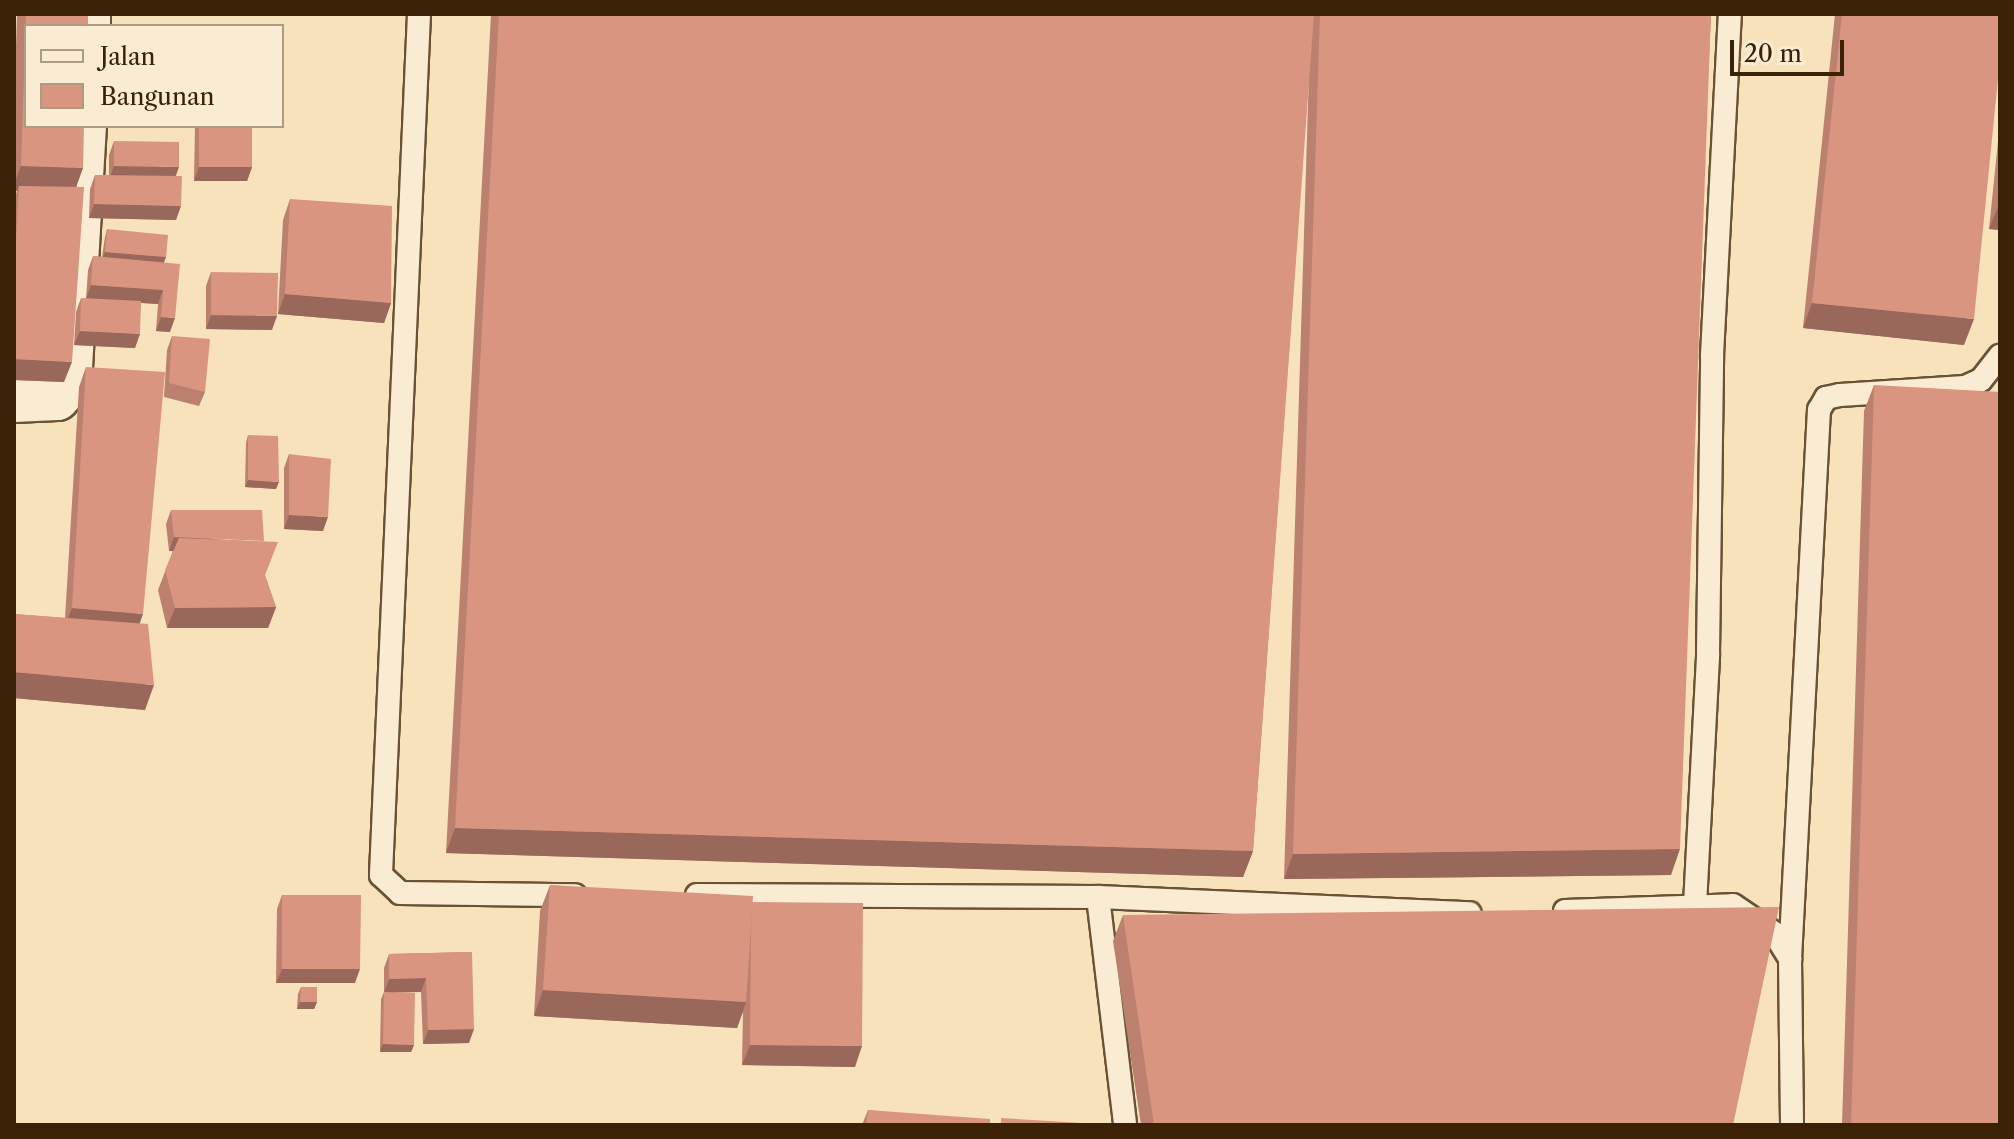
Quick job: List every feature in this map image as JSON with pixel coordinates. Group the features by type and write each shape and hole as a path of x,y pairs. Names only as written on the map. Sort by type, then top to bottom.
{"street":[{"path":"14,400 57,398 69,385 84,128"}],"lane":[{"path":"419,14 381,875 400,893 602,895"},
{"path":"1695,905 1708,653 1712,355 1730,14"},
{"path":"1792,1125 1790,959 1819,410 1826,398 1840,395 1965,387 1981,380 2000,356"},
{"path":"666,895 1098,897 1500,914"},
{"path":"1098,897 1125,1125"},
{"path":"1545,912 1733,905 1774,933 1790,959"}],"building":[{"path":"26,14 88,14 88,24 26,24"},
{"path":"499,14 1314,14 1253,851 455,828"},
{"path":"1320,14 1711,14 1680,849 1293,854"},
{"path":"1842,14 2000,14 2000,59 1974,319 1812,303"},
{"path":"24,75 24,128 84,128 83,168 21,166"},
{"path":"199,128 252,128 252,167 199,167"},
{"path":"114,141 179,142 179,167 114,166"},
{"path":"95,175 182,176 181,206 94,204"},
{"path":"19,186 84,187 72,362 14,359"},
{"path":"290,199 392,206 391,303 285,294"},
{"path":"107,229 168,235 166,257 105,252"},
{"path":"93,256 180,264 175,318 161,317 163,290 91,285"},
{"path":"211,272 278,273 277,316 211,315"},
{"path":"81,298 141,301 140,334 80,331"},
{"path":"172,336 210,339 205,392 169,383"},
{"path":"86,367 165,372 143,614 72,608"},
{"path":"1874,385 2000,392 2000,1125 1851,1125"},
{"path":"248,435 278,436 279,482 248,480"},
{"path":"289,454 331,459 328,517 289,515"},
{"path":"171,510 262,510 264,541 174,537"},
{"path":"179,538 278,542 265,575 276,607 175,608 165,570"},
{"path":"14,614 148,624 154,685 14,672"},
{"path":"550,885 753,896 746,1002 543,990"},
{"path":"282,895 361,895 360,969 282,969"},
{"path":"752,902 863,903 862,1046 750,1045"},
{"path":"1779,907 1733,1125 1154,1125 1123,915"},
{"path":"472,952 474,1029 428,1030 426,978 389,979 389,954"},
{"path":"301,987 317,987 317,1002 300,1002"},
{"path":"384,992 415,993 414,1045 383,1044"},
{"path":"868,1110 990,1119 990,1125 866,1125"},
{"path":"1001,1118 1098,1124 1098,1125 1001,1125"}]}
